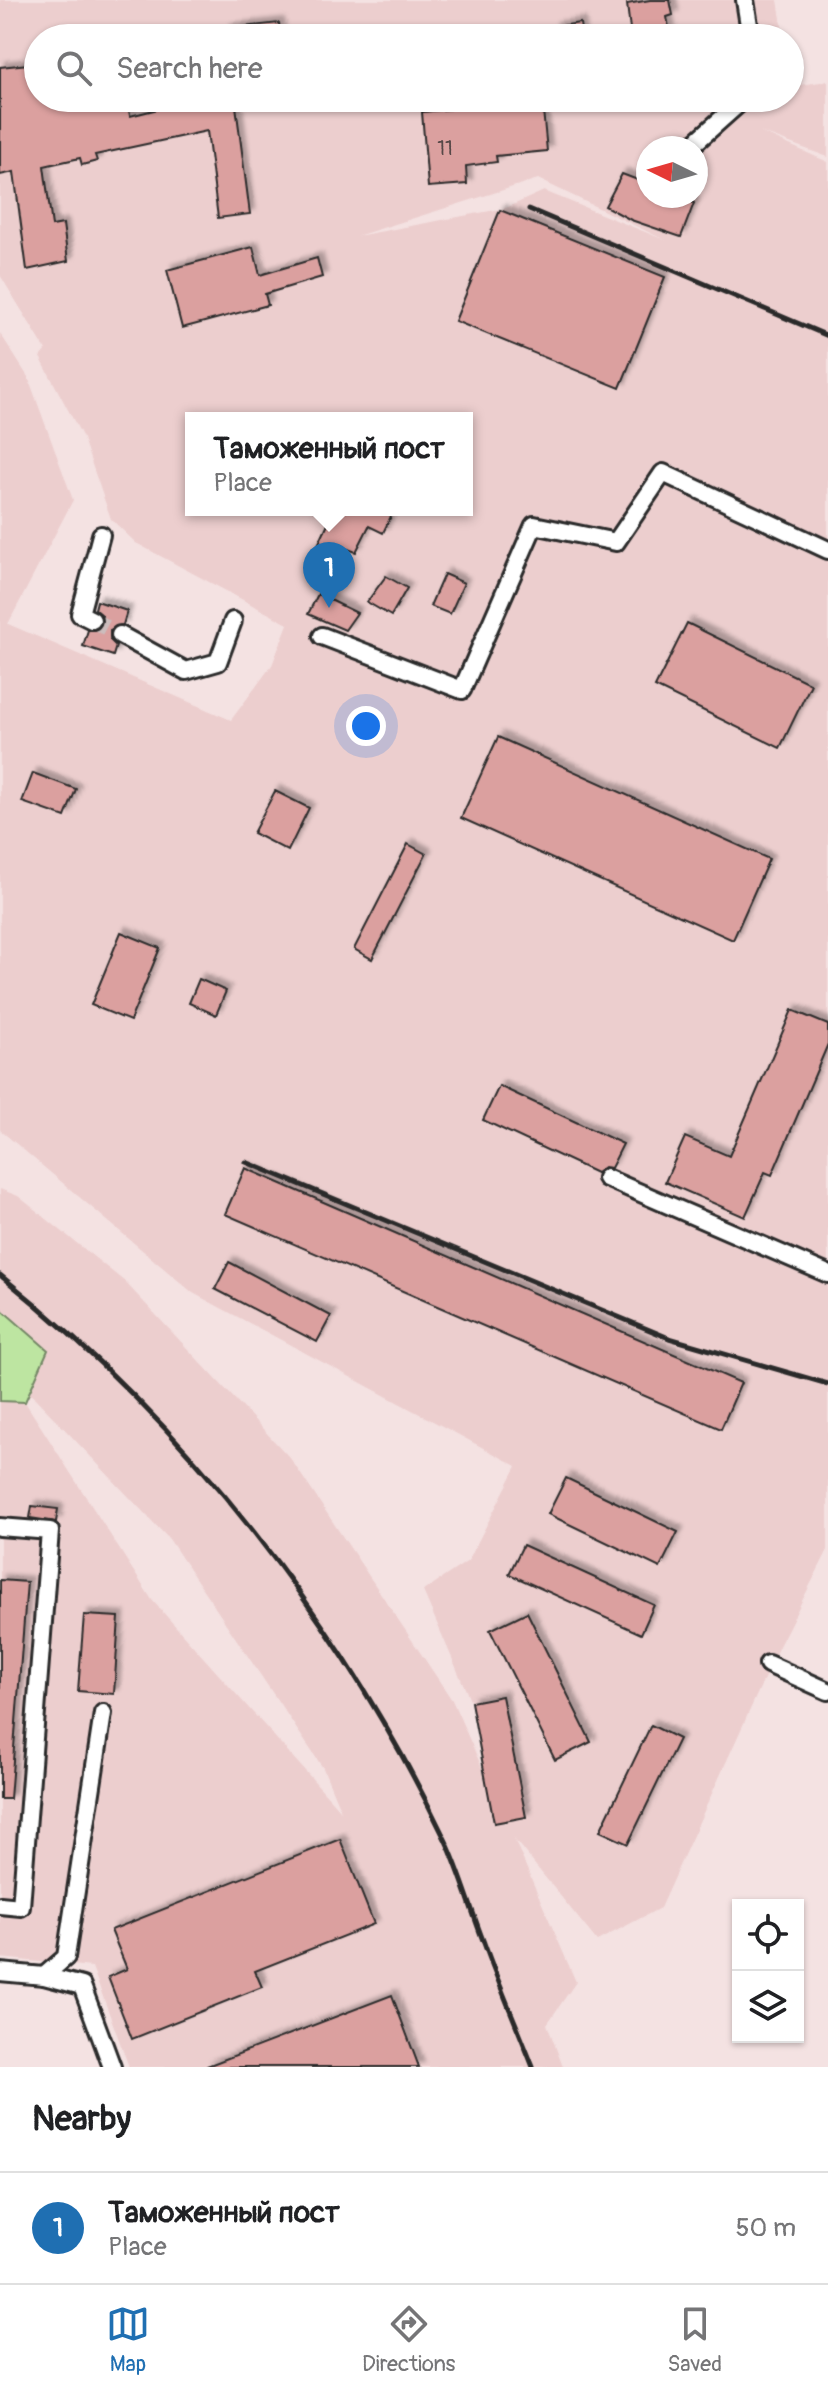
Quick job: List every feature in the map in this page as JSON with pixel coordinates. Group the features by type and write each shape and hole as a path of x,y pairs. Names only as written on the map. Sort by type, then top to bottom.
{"street":[{"path":"745,0 749,24"},
{"path":"702,136 729,112"},
{"path":"322,636 462,690 534,525 616,542 663,473 828,550"},
{"path":"92,620 80,614 101,535"},
{"path":"120,635 186,671 218,662 233,621"},
{"path":"606,1178 828,1274"},
{"path":"0,1527 50,1531 21,1907 0,1905"},
{"path":"768,1664 828,1691"},
{"path":"44,1976 66,1957 103,1713"},
{"path":"0,1972 44,1976 82,1986 112,2067"}],"shaded area":[{"path":"0,0 778,0 782,24 24,24 24,112 804,112 804,84 828,81 828,157 760,132 828,162 828,1550 778,1648 660,1908 597,1941 514,1839 576,1982 547,2024 563,2067 129,2067 92,1967 0,1958 0,1401 25,1402 152,1600 341,1811 323,1768 169,1539 35,1398 0,1369 0,1189 18,1196 125,1282 290,1458 452,1700 491,1788 471,1702 423,1591 468,1561 517,1466 193,1293 0,1130 0,333 28,377 73,500 8,624 231,720 272,665 288,624 136,543 111,519 82,436 40,357 46,350 0,275","holes":["538,179 665,240 544,191 506,208 357,236"]}],"green space":[{"path":"0,1308 48,1350 25,1402 0,1401"}],"building":[{"path":"670,0 673,15 667,17 668,24 629,24 627,4"},
{"path":"24,64 24,112 129,112 130,116 146,112 237,112 250,214 218,218 207,131 95,155 97,161 82,165 80,158 44,166 52,226 63,224 68,261 27,270 14,172 0,175 0,67"},
{"path":"422,112 543,112 547,151 496,156 497,162 466,166 467,184 428,187"},
{"path":"622,174 636,179 636,208 692,208 681,237 631,220 605,206"},
{"path":"500,210 665,277 620,388 455,321"},
{"path":"253,247 260,275 317,258 322,277 265,294 268,305 182,328 167,270"},
{"path":"331,516 391,516 383,533 369,526 356,552 348,549 343,560 317,547"},
{"path":"444,574 464,583 450,614 430,606"},
{"path":"386,576 407,588 391,616 367,602"},
{"path":"318,594 357,613 345,630 308,614"},
{"path":"97,601 127,611 123,625 110,630 110,640 116,646 113,656 83,646 88,630 97,630 102,624 102,615 95,609"},
{"path":"687,623 811,684 780,748 655,687"},
{"path":"498,737 769,859 733,940 461,818"},
{"path":"33,773 76,789 65,817 22,802"},
{"path":"275,791 309,808 288,851 253,833"},
{"path":"408,844 426,854 372,959 354,949"},
{"path":"121,932 160,948 130,1021 91,1005"},
{"path":"199,979 226,991 216,1015 189,1003"},
{"path":"792,1010 828,1025 828,1044 772,1175 765,1172 745,1217 665,1182 685,1137 729,1156"},
{"path":"499,1086 623,1144 611,1168 604,1167 596,1173 483,1120"},
{"path":"245,1168 741,1383 721,1429 225,1214"},
{"path":"229,1262 331,1316 317,1342 215,1289"},
{"path":"566,1478 678,1532 660,1568 548,1514"},
{"path":"32,1506 58,1509 56,1522 30,1518"},
{"path":"523,1545 654,1605 641,1634 509,1574"},
{"path":"0,1580 27,1582 10,1799 0,1799"},
{"path":"527,1612 591,1742 555,1760 490,1630"},
{"path":"84,1615 119,1617 114,1694 78,1691"},
{"path":"502,1696 526,1817 494,1823 471,1702"},
{"path":"651,1725 679,1739 628,1844 600,1831"},
{"path":"340,1839 374,1924 255,1971 262,1987 132,2039 108,1977 127,1969 111,1930"},
{"path":"392,1995 419,2067 207,2067 207,2066"}],"tunnel":[{"path":"92,620 120,635"}],"railway":[{"path":"529,209 828,336"},
{"path":"246,1162 669,1338 828,1384"},
{"path":"0,1275 69,1334 135,1397 196,1463 309,1606 359,1682 446,1841 533,2067"}],"place":[{"name":"Таможенный пост","path":"329,608"}]}
